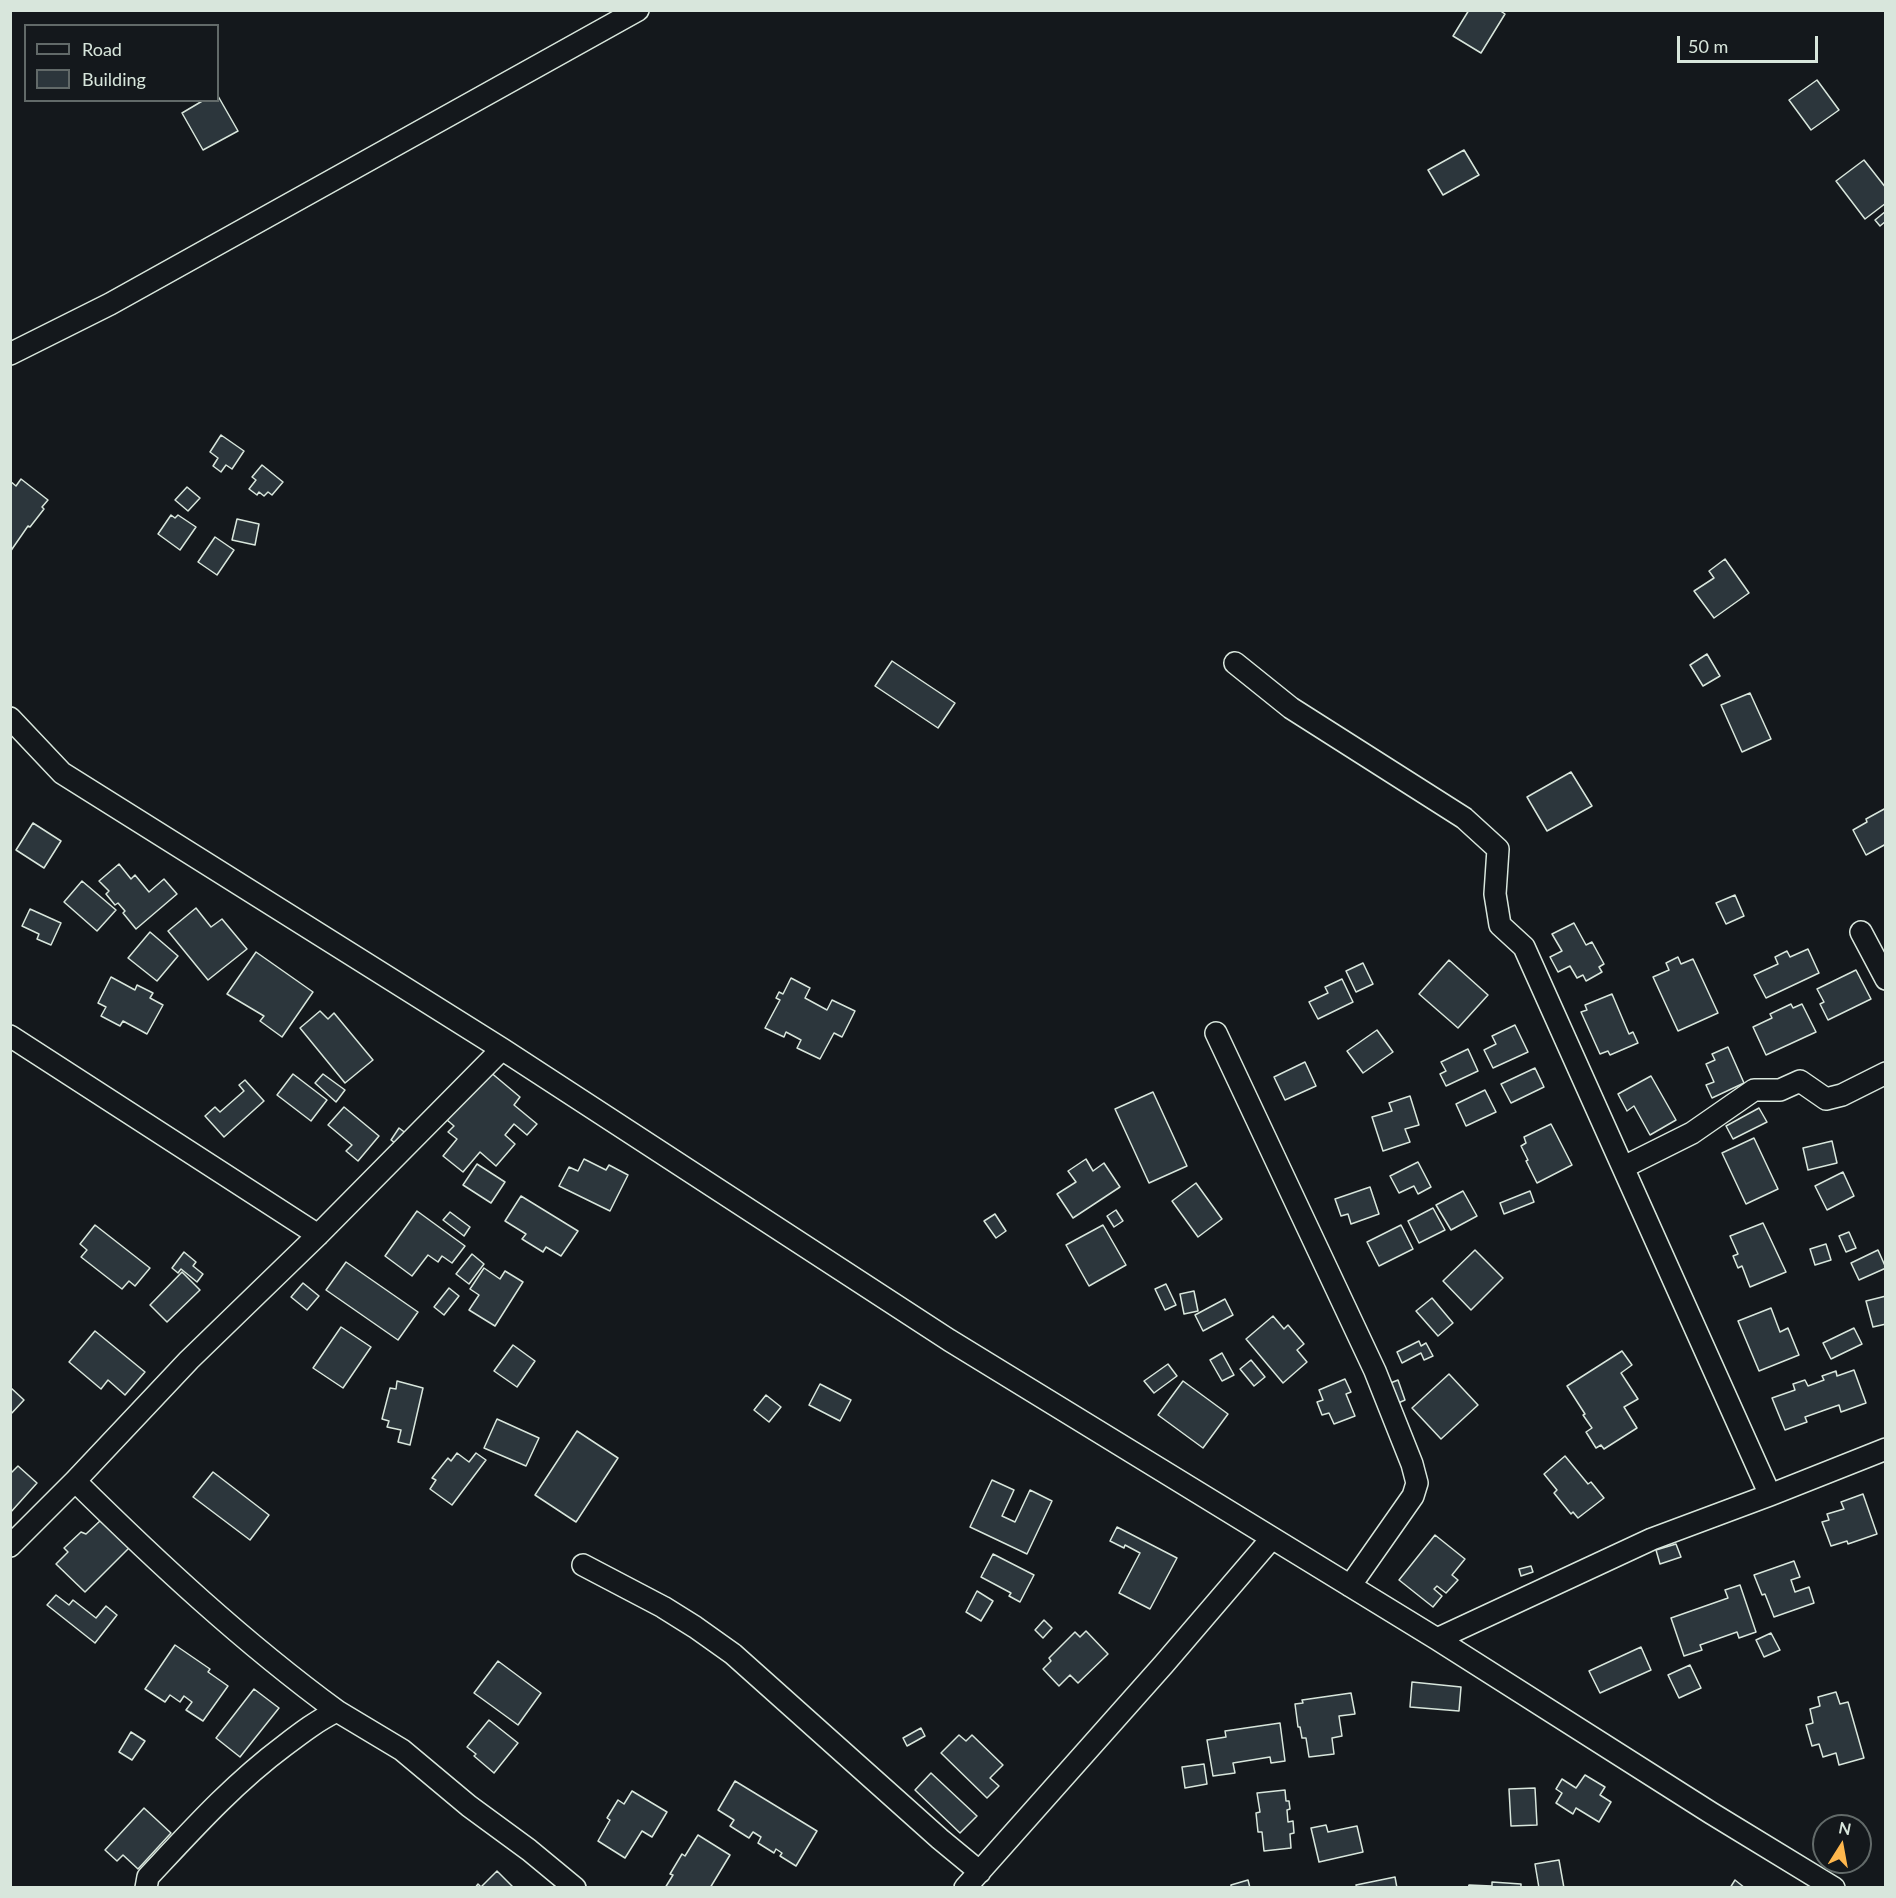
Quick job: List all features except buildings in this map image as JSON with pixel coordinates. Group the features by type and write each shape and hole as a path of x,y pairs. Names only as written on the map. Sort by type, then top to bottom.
{"street":[{"path":"10,354 111,304 638,10"},
{"path":"1235,663 1292,708 1464,818 1497,849 1495,894 1500,925 1524,947 1770,1495"},
{"path":"10,718 62,773 502,1049 949,1340 1437,1639 1711,1813 1834,1887"},
{"path":"1861,932 1886,979"},
{"path":"1216,1034 1375,1371 1412,1464 1417,1483 1413,1496 1350,1586"},
{"path":"10,1035 318,1235"},
{"path":"10,1546 189,1360 318,1235 502,1049"},
{"path":"1624,1167 1692,1132 1754,1090 1780,1090 1800,1081 1826,1099 1842,1095 1886,1073"},
{"path":"1437,1639 1652,1539 1886,1449"},
{"path":"75,1481 149,1553 237,1631 337,1711 402,1750 469,1806 575,1887"},
{"path":"965,1887 1164,1664 1272,1538"},
{"path":"583,1565 663,1607 733,1654 924,1825 980,1872"},
{"path":"146,1887 148,1877 203,1817 262,1763 303,1731 337,1711"}]}
